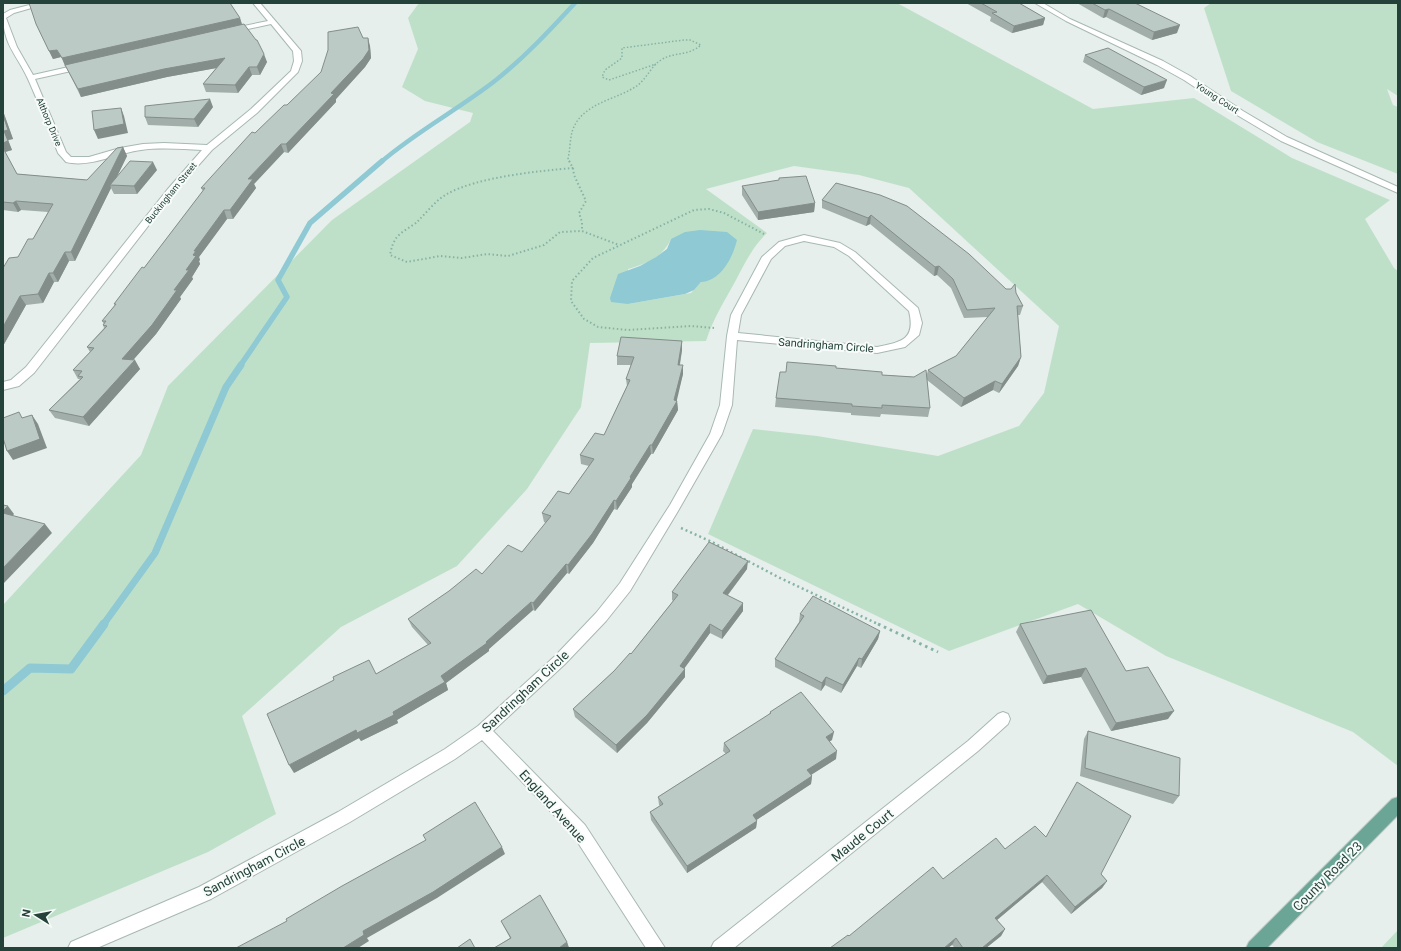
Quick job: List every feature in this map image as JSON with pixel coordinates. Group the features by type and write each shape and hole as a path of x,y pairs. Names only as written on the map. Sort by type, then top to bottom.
{"main road":[{"name":"County Road 23","path":"1255,948 1398,804"}],"street":[{"name":"Althorp Drive","path":"46,3 12,11 3,18 13,47 31,78 62,153 69,160 90,160 120,151 143,147 171,146 209,148"},
{"name":"Buckingham Street","path":"3,386 15,383 30,370 170,192 209,148 264,102 294,72 298,61 297,51 256,3"},
{"name":"Young Court","path":"1038,3 1080,25 1160,63 1187,78 1240,113 1284,139 1398,190"},
{"path":"222,34 272,22"},
{"path":"3,49 13,47"},
{"path":"31,78 90,64"},
{"name":"Sandringham Circle","path":"77,948 205,893 344,817 450,754 483,731 515,703 601,617 624,587 666,522 716,434 726,405 732,336 736,315 767,256 782,244 804,238 821,240 837,245 852,254 914,310 917,324 914,335 901,345 877,350 732,336"},
{"name":"Maude Court","path":"720,948 973,746 1003,719"},
{"name":"England Avenue","path":"483,731 579,830 656,948"}],"path":[{"path":"582,231 582,222 579,213 586,201 568,159 571,148 572,132 584,114 603,101 628,91 639,84 655,69 656,64 675,55 693,52 700,45 690,40 684,40 622,48 622,58 605,70 602,77 609,80 656,64"},
{"path":"573,168 494,179 472,184 447,194 428,210 417,222 395,239 390,255 407,262 440,256 462,258 487,254 508,256 544,246 560,232 582,231 619,245"},
{"path":"714,328 691,326 628,330 598,327 584,319 572,301 572,281 593,258 694,210 709,209 724,213 766,234"},
{"path":"666,522 712,542 778,577 938,652"}],"green space":[{"path":"419,3 897,3 1093,109 1194,98 1292,158 1390,200 1365,219 1394,268 1398,271 1398,766 1353,732 1166,656 1078,604 949,651 708,534 753,429 817,436 938,456 1019,426 1044,393 1059,326 909,188 859,175 794,166 706,189 767,233 753,249 746,261 716,317 706,341 590,343 581,407 527,489 457,566 341,627 242,716 276,814 208,852 3,938 3,605 141,455 168,386 332,220 470,122 473,113 425,101 402,87 418,49 408,18","holes":["671,239 701,282 691,293 628,304 628,269 641,265 659,255"]},
{"path":"1211,3 1398,3 1398,96 1387,89 1393,105 1398,107 1398,174 1317,142 1231,91 1204,8"},
{"path":"1398,930 1398,948 1381,948"}],"water":[{"path":"700,230 727,232 737,240 729,260 720,273 708,281 701,282 694,290 685,294 628,304 611,302 610,298 618,274 640,266 656,257 667,249 671,239 685,232"}],"building":[{"path":"29,3 230,3 240,18 62,58 57,50 49,51 36,24"},
{"path":"981,3 1019,3 1045,18 1014,26 992,13 997,12"},
{"path":"1092,3 1135,3 1180,25 1154,32 1109,9 1105,10"},
{"path":"244,24 257,40 264,54 257,67 249,67 235,85 203,84 225,58 164,69 78,89 65,65"},
{"path":"358,27 363,38 368,38 369,50 363,59 331,93 334,94 286,144 281,144 248,179 253,179 230,210 224,210 194,251 196,251 193,255 196,256 186,270 189,270 174,290 177,290 152,325 122,359 135,360 83,417 49,410 83,377 78,376 82,371 73,370 94,348 87,347 107,326 103,325 106,321 102,321 142,267 144,268 205,188 201,188 252,132 255,133 321,72 328,50 328,32"},
{"path":"1108,48 1167,80 1144,87 1085,55"},
{"path":"210,99 194,119 145,117 145,106"},
{"path":"121,108 124,124 94,130 92,111"},
{"path":"3,115 8,130 4,131 8,141 3,143"},
{"path":"123,147 71,252 65,252 53,273 49,273 38,294 20,296 3,327 3,268 9,258 18,257 28,239 33,239 53,204 16,201 13,203 3,202 3,148 17,174 87,180 117,148"},
{"path":"130,161 153,162 134,186 110,185"},
{"path":"806,176 815,203 758,212 742,186 779,180 779,178"},
{"path":"836,183 880,195 907,206 969,254 1006,289 1011,289 1015,284 1016,293 1023,306 1017,306 1021,357 1002,384 995,381 964,398 928,370 956,356 995,308 967,310 953,279 939,266 935,267 871,215 868,218 822,200"},
{"path":"621,337 682,341 678,365 683,365 674,400 677,401 652,445 650,445 616,501 614,500 592,534 568,565 566,564 533,603 531,602 486,642 487,643 441,676 445,682 393,712 394,715 357,733 356,730 289,765 267,714 334,680 333,677 369,660 376,674 431,643 408,619 449,591 476,569 482,574 508,545 522,552 551,516 542,513 558,491 569,494 594,459 580,455 595,433 604,435 630,380 626,379 634,357 617,356"},
{"path":"787,362 836,366 836,368 882,372 882,375 914,377 926,370 930,408 882,405 882,408 776,398 780,372 786,372"},
{"path":"19,412 22,418 32,415 40,439 7,451 3,438 3,418"},
{"path":"3,505 8,506 3,511"},
{"path":"3,513 45,524 3,568"},
{"path":"709,542 748,561 723,593 743,603 722,631 710,624 680,666 685,669 647,715 616,745 573,709 614,671 630,653 631,654 678,595 672,592"},
{"path":"813,596 880,631 862,659 859,658 843,685 826,677 822,683 775,659 804,616 800,614"},
{"path":"1091,610 1126,671 1148,667 1174,711 1116,723 1086,668 1047,676 1020,624"},
{"path":"801,692 834,732 826,737 837,751 807,770 812,776 753,815 757,821 687,866 650,812 663,804 658,797 730,751 724,743"},
{"path":"1088,731 1180,758 1179,796 1085,768"},
{"path":"1077,782 1131,816 1101,874 1107,881 1075,907 1047,875 995,918 1005,929 982,948 963,948 956,938 944,948 830,948 848,935 849,936 933,867 943,879 996,838 1005,849 1035,826 1046,837"},
{"path":"475,802 502,847 433,892 363,931 364,935 343,948 236,948 287,921 286,919 342,886 426,840 423,835"},
{"path":"540,895 567,942 559,948 494,948 511,938 501,921"},
{"path":"470,939 475,948 457,948"}],"waterway":[{"path":"381,162 409,140 467,101 507,71 527,53 575,3"},
{"path":"240,366 287,297 278,280 310,223 382,161"},
{"path":"103,625 155,553 226,387 241,365"},
{"path":"3,691 30,668 71,669 104,624"}]}
